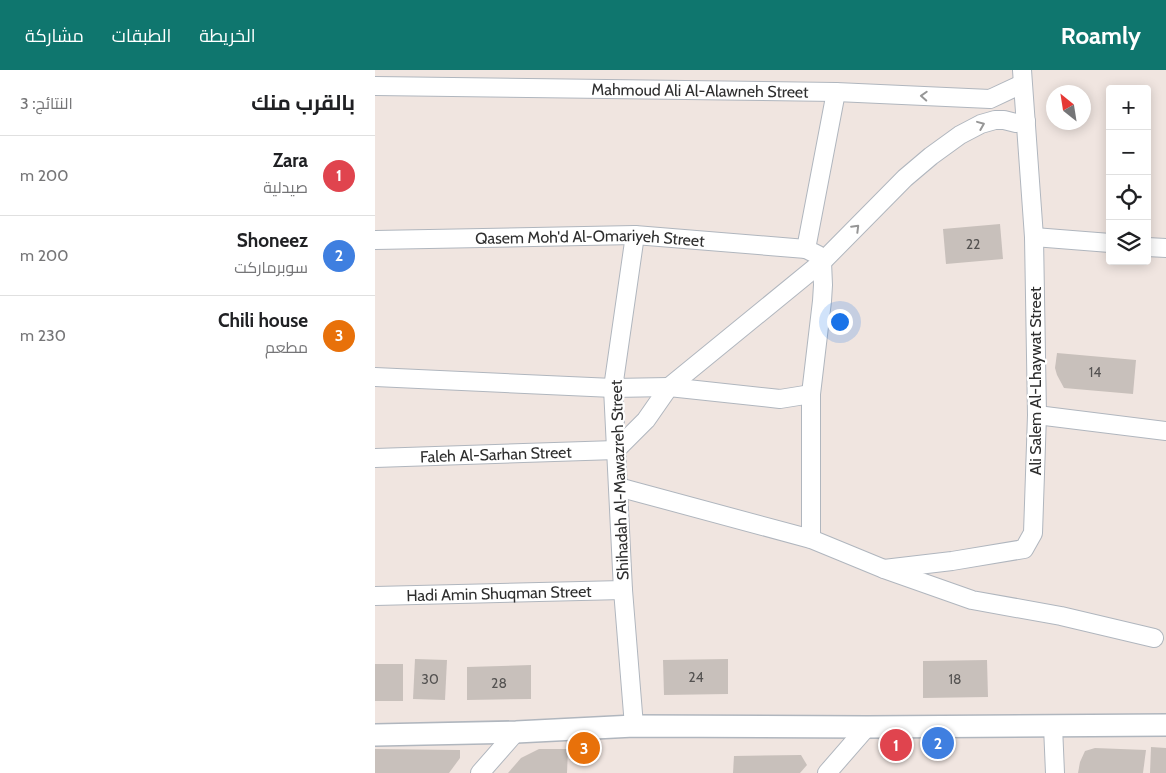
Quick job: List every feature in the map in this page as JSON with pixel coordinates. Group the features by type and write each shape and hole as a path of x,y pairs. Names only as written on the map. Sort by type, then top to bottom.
{"street":[{"name":"Mahmoud Ali Al-Alawneh Street","path":"375,86 429,78 990,99 1023,77"},
{"name":"Ali Salem Al-Lhaywat Street","path":"884,569 952,561 1024,549 1033,533 1037,415 1034,237 1023,77"},
{"path":"811,539 811,394 822,301 822,262 818,255 805,249 836,92"},
{"path":"617,450 645,420 669,387 822,262 905,178 931,156 960,135 981,124 995,120 1017,123 1026,121"},
{"name":"Qasem Moh'd Al-Omariyeh Street","path":"375,240 635,235 805,249"},
{"name":"Shihadah Al-Mawazreh Street","path":"634,726 623,590 613,388 635,235"},
{"path":"1034,237 1106,243"},
{"path":"1151,247 1166,248"},
{"path":"375,376 613,388 669,387 780,399 811,394"},
{"path":"1037,415 1166,431"},
{"name":"Faleh Al-Sarhan Street","path":"375,458 617,450"},
{"path":"618,487 811,539 884,569 972,600 1061,616 1154,638"},
{"name":"Hadi Amin Shuqman Street","path":"375,596 623,590"},
{"path":"375,735 517,732 634,726 1166,725"},
{"path":"1053,726 1055,773"},
{"path":"827,773 867,727"},
{"path":"479,773 517,732"}],"building":[{"path":"1000,224 1003,259 946,264 943,229"},
{"path":"1057,353 1136,360 1133,394 1064,388 1055,368"},
{"path":"415,659 447,660 445,700 413,699"},
{"path":"728,659 728,694 664,695 663,660"},
{"path":"987,660 988,697 923,698 923,661"},
{"path":"375,664 403,664 403,701 375,701"},
{"path":"531,665 531,699 467,700 467,667"},
{"path":"1151,747 1166,748 1166,773 1150,773"},
{"path":"1095,748 1146,750 1143,773 1078,773 1085,751"},
{"path":"375,749 460,750 460,758 449,773 375,773"},
{"path":"539,749 568,749 567,773 508,773 521,758"},
{"path":"801,755 807,765 800,773 733,773 734,756"}],"place":[{"name":"Shoneez","path":"938,743"},
{"name":"Zara","path":"896,745"},
{"name":"Chili house","path":"584,748"}]}
